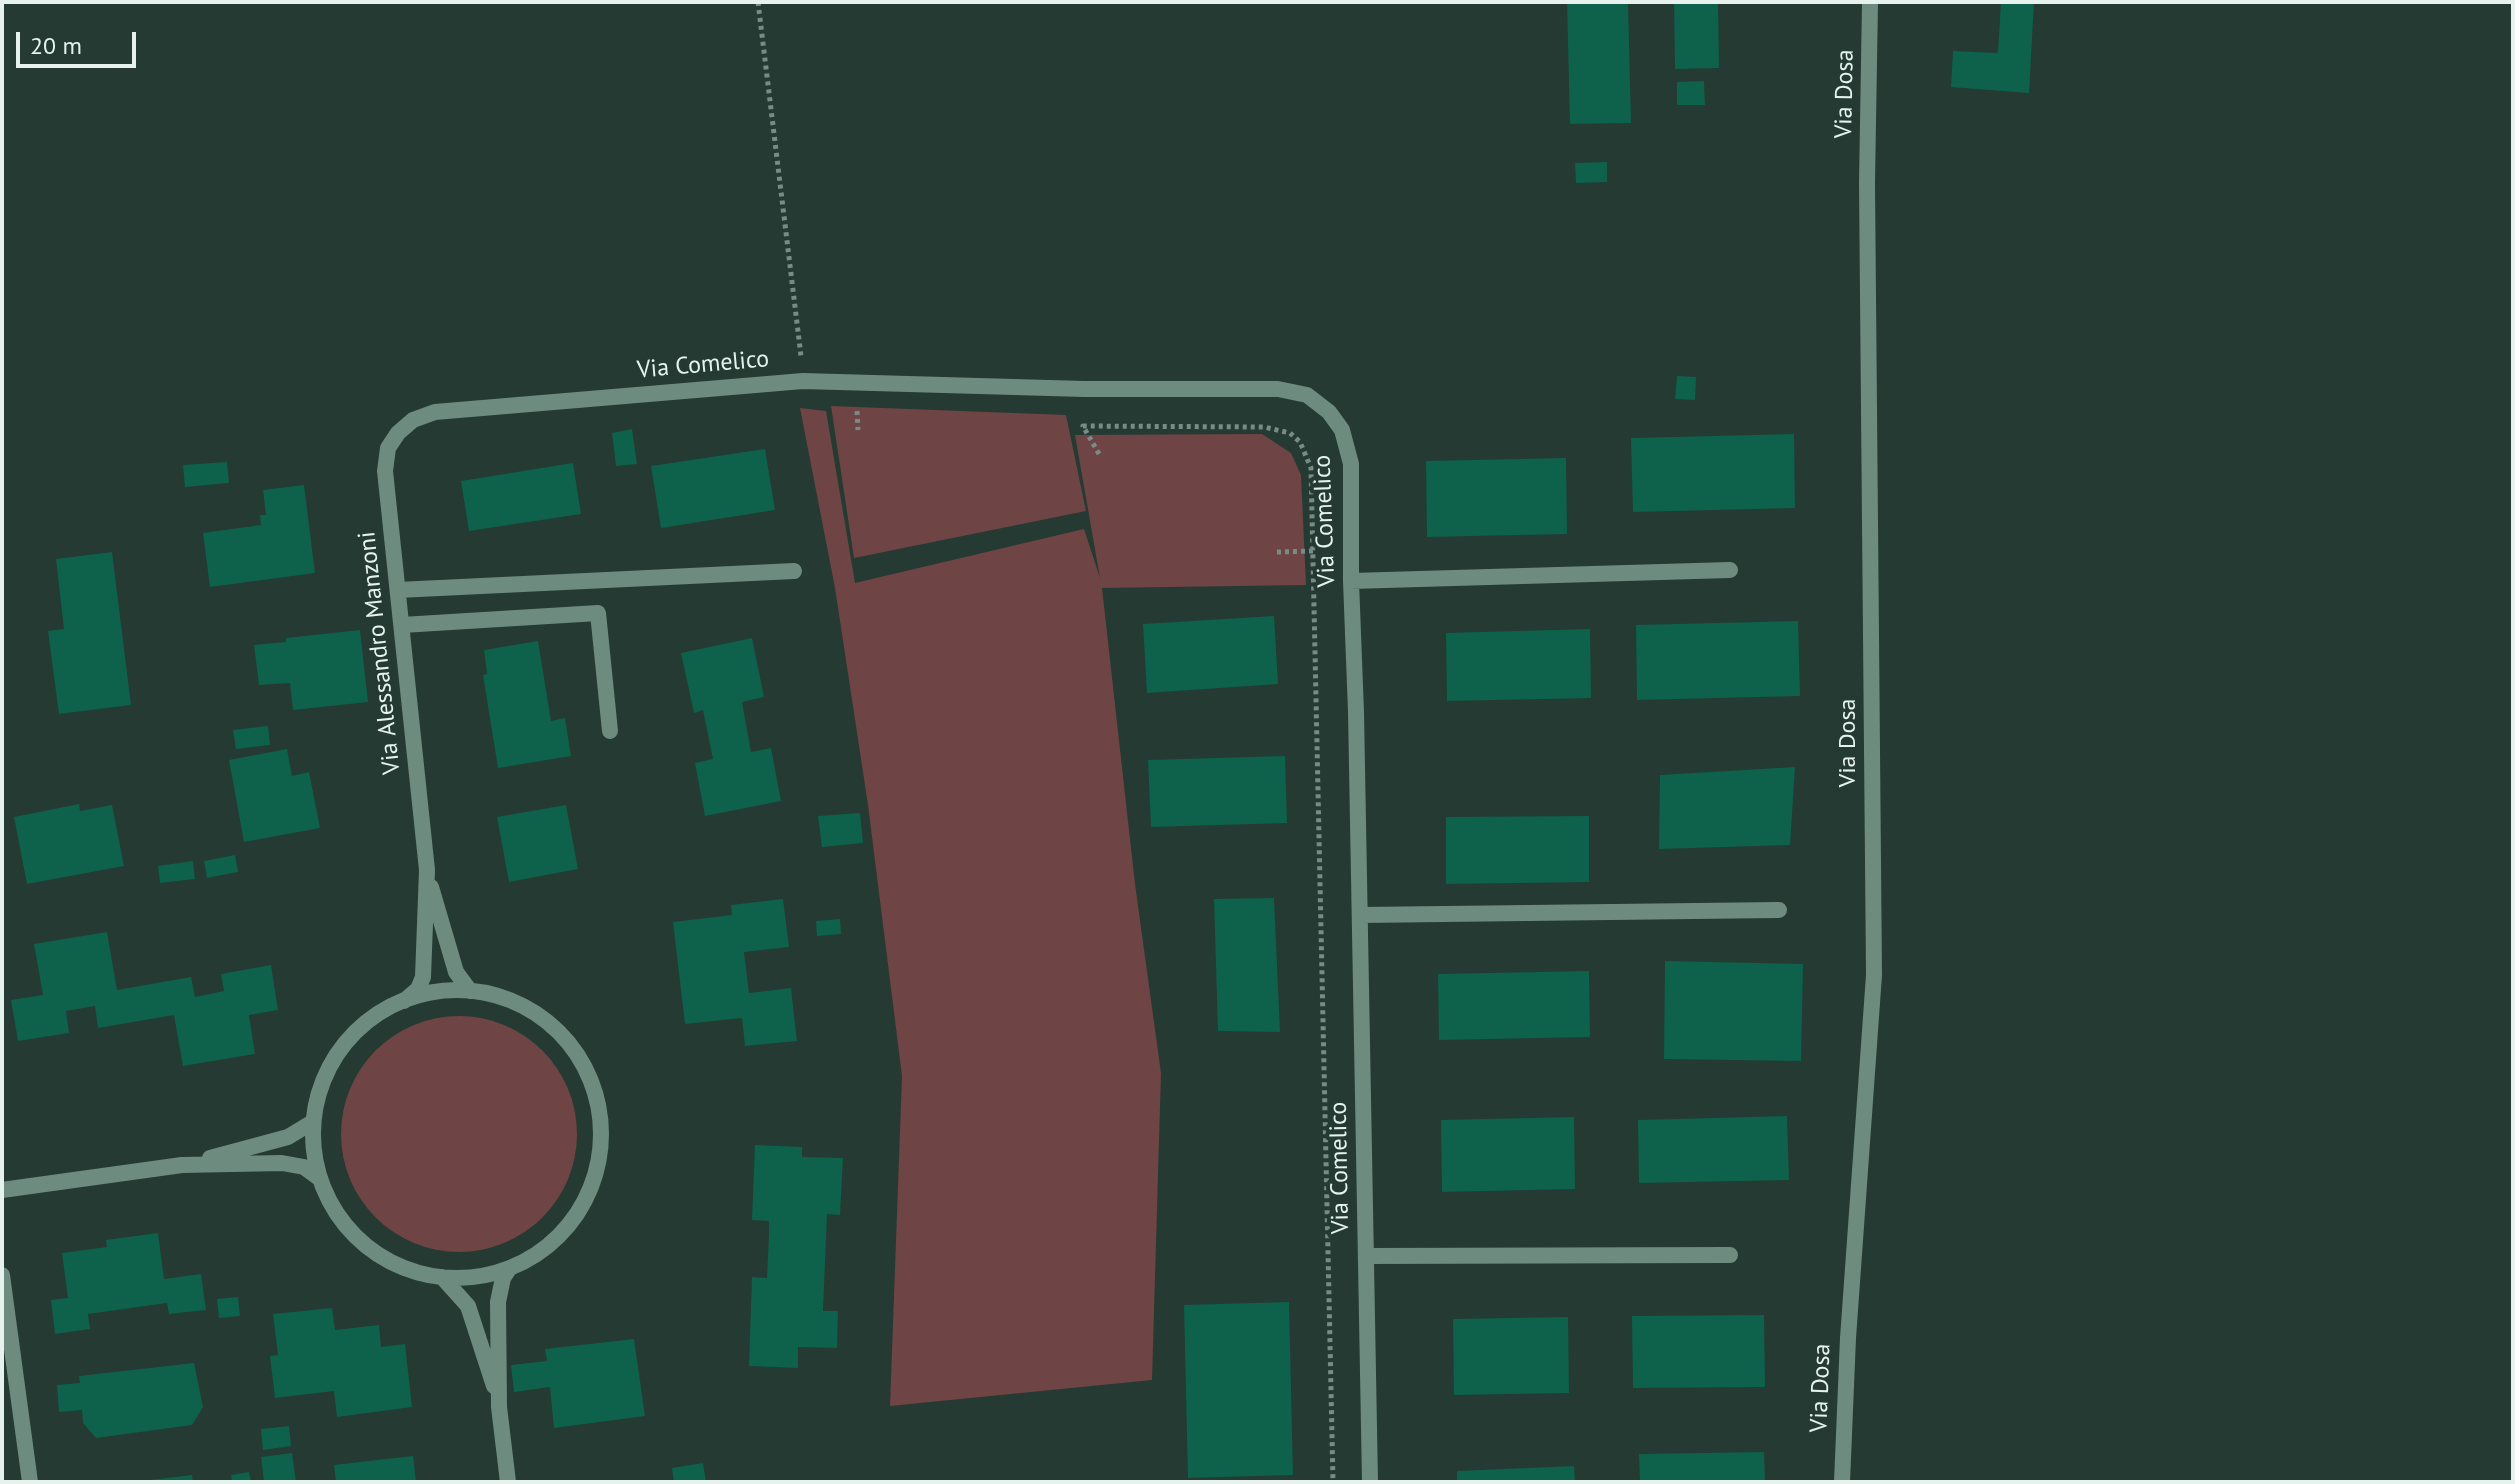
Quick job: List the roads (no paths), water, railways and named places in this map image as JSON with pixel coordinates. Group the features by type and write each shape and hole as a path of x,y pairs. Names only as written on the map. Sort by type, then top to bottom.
{"street":[{"name":"Via Dosa","path":"1842,1482 1848,1338 1874,975 1867,183 1870,2"},
{"name":"Via Comelico","path":"398,433 413,420 435,412 803,381 1104,390 1278,389 1307,395 1329,412 1342,430 1351,464 1370,1482"},
{"name":"Via Alessandro Manzoni","path":"398,433 388,448 385,471 427,870"},
{"path":"1351,581 1730,570"},
{"path":"398,590 794,571"},
{"path":"402,625 598,613 610,731"},
{"path":"427,870 456,972 470,991"},
{"path":"404,1001 418,989 423,977 427,870"},
{"path":"1360,915 1779,910"},
{"path":"443,990 470,991 495,995 519,1004 560,1030 591,1078 602,1121 603,1139 600,1165 590,1191 566,1232 509,1269 481,1275 442,1277 397,1266 377,1254 345,1222 319,1178 310,1137 311,1123 317,1095 329,1066 348,1035 371,1016 404,1001 443,990"},
{"path":"182,1165 288,1137 311,1123"},
{"path":"2,1190 182,1165 282,1163 304,1167 319,1178"},
{"path":"1366,1256 1730,1255"},
{"path":"508,1482 499,1407 498,1302 503,1278 509,1269"},
{"path":"2,1275 30,1482"},
{"path":"442,1277 468,1306 499,1407"}]}
